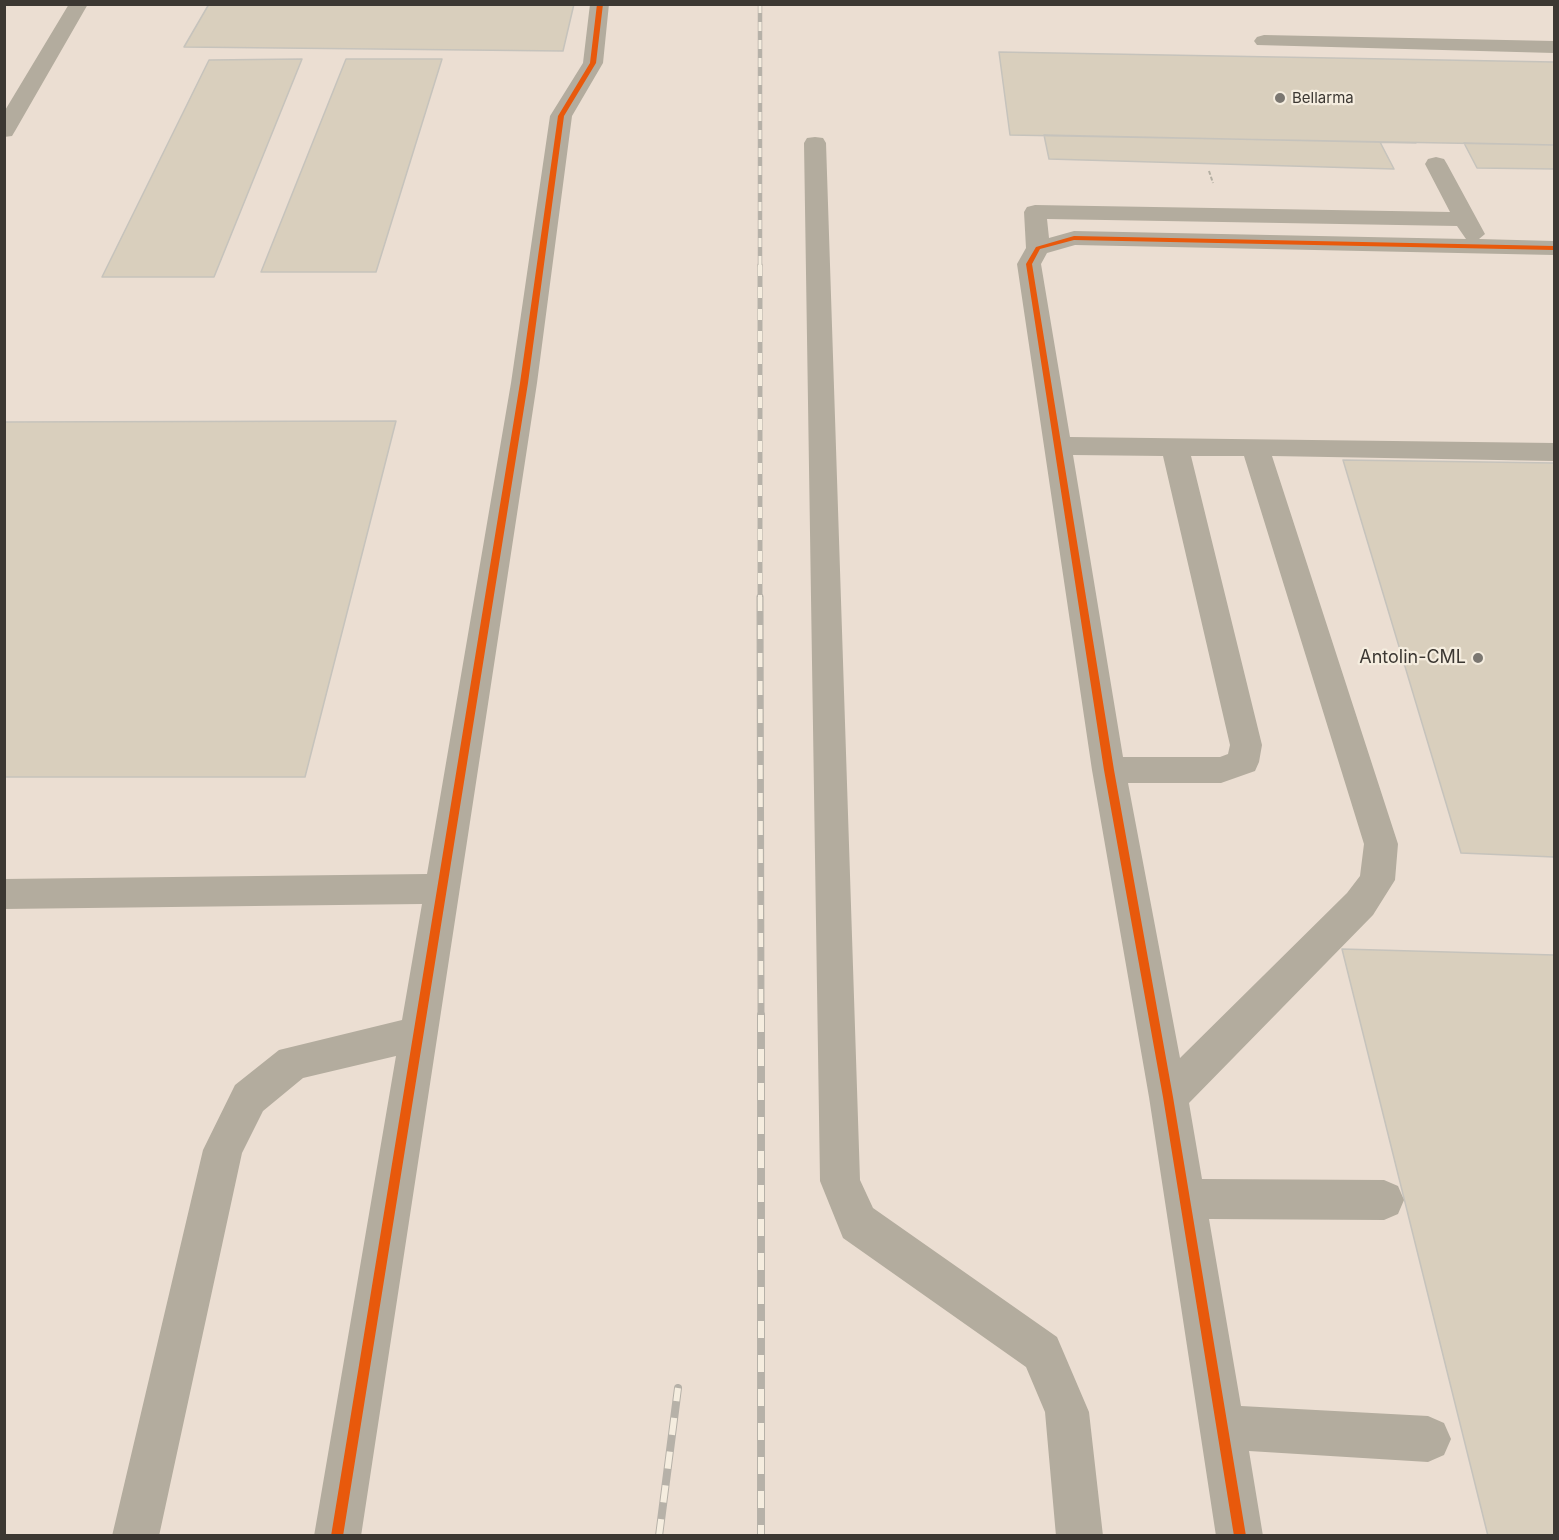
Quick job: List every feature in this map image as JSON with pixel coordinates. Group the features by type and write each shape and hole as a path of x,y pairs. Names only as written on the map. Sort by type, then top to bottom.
{"street":[{"path":"4,131 79,4"},
{"path":"337,1536 524,383 561,116 593,63 600,4"},
{"path":"1264,41 1554,46"},
{"path":"815,143 840,1181 858,1223 1042,1352 1067,1412 1080,1536"},
{"path":"1436,164 1464,219 1481,246"},
{"path":"1240,1536 1168,1097 1109,770 1029,264 1038,248 1035,212 1464,219"},
{"path":"1038,248 1074,238 1554,248"},
{"path":"1058,446 1554,452"},
{"path":"1109,770 1221,770 1243,762 1246,746 1175,447"},
{"path":"1168,1097 1360,904 1377,880 1381,844 1255,447"},
{"path":"4,894 442,889"},
{"path":"135,1536 223,1150 249,1098 293,1063 419,1034"},
{"path":"1185,1199 1384,1200"},
{"path":"1222,1427 1428,1439"}],"shaded area":[{"path":"5,5 1554,5 1554,1535 5,1535"}],"building":[{"path":"209,4 574,4 563,51 184,47"},
{"name":"Bellarma","path":"999,52 1554,62 1554,145 1010,135"},
{"path":"302,59 214,277 102,277 209,60"},
{"path":"346,59 442,59 376,272 261,272"},
{"path":"1044,135 1380,142 1394,169 1049,159"},
{"path":"1464,143 1554,145 1554,169 1477,168"},
{"path":"396,421 305,777 4,777 4,422"},
{"name":"Antolin-CML","path":"1343,460 1554,463 1554,857 1461,853"},
{"path":"1342,949 1554,955 1554,1536 1488,1536"}],"railway":[{"path":"760,4 760,597"},
{"path":"760,597 761,1017"},
{"path":"761,1017 761,1536"},
{"path":"659,1536 678,1388"}],"cycle path":[{"path":"337,1536 524,383 561,116 593,63 600,4"},
{"path":"1240,1536 1168,1097 1109,770 1029,264 1038,248 1074,238 1554,248"}],"place":[{"name":"Bellarma","path":"1280,98"},
{"name":"Antolin-CML","path":"1478,658"}]}
